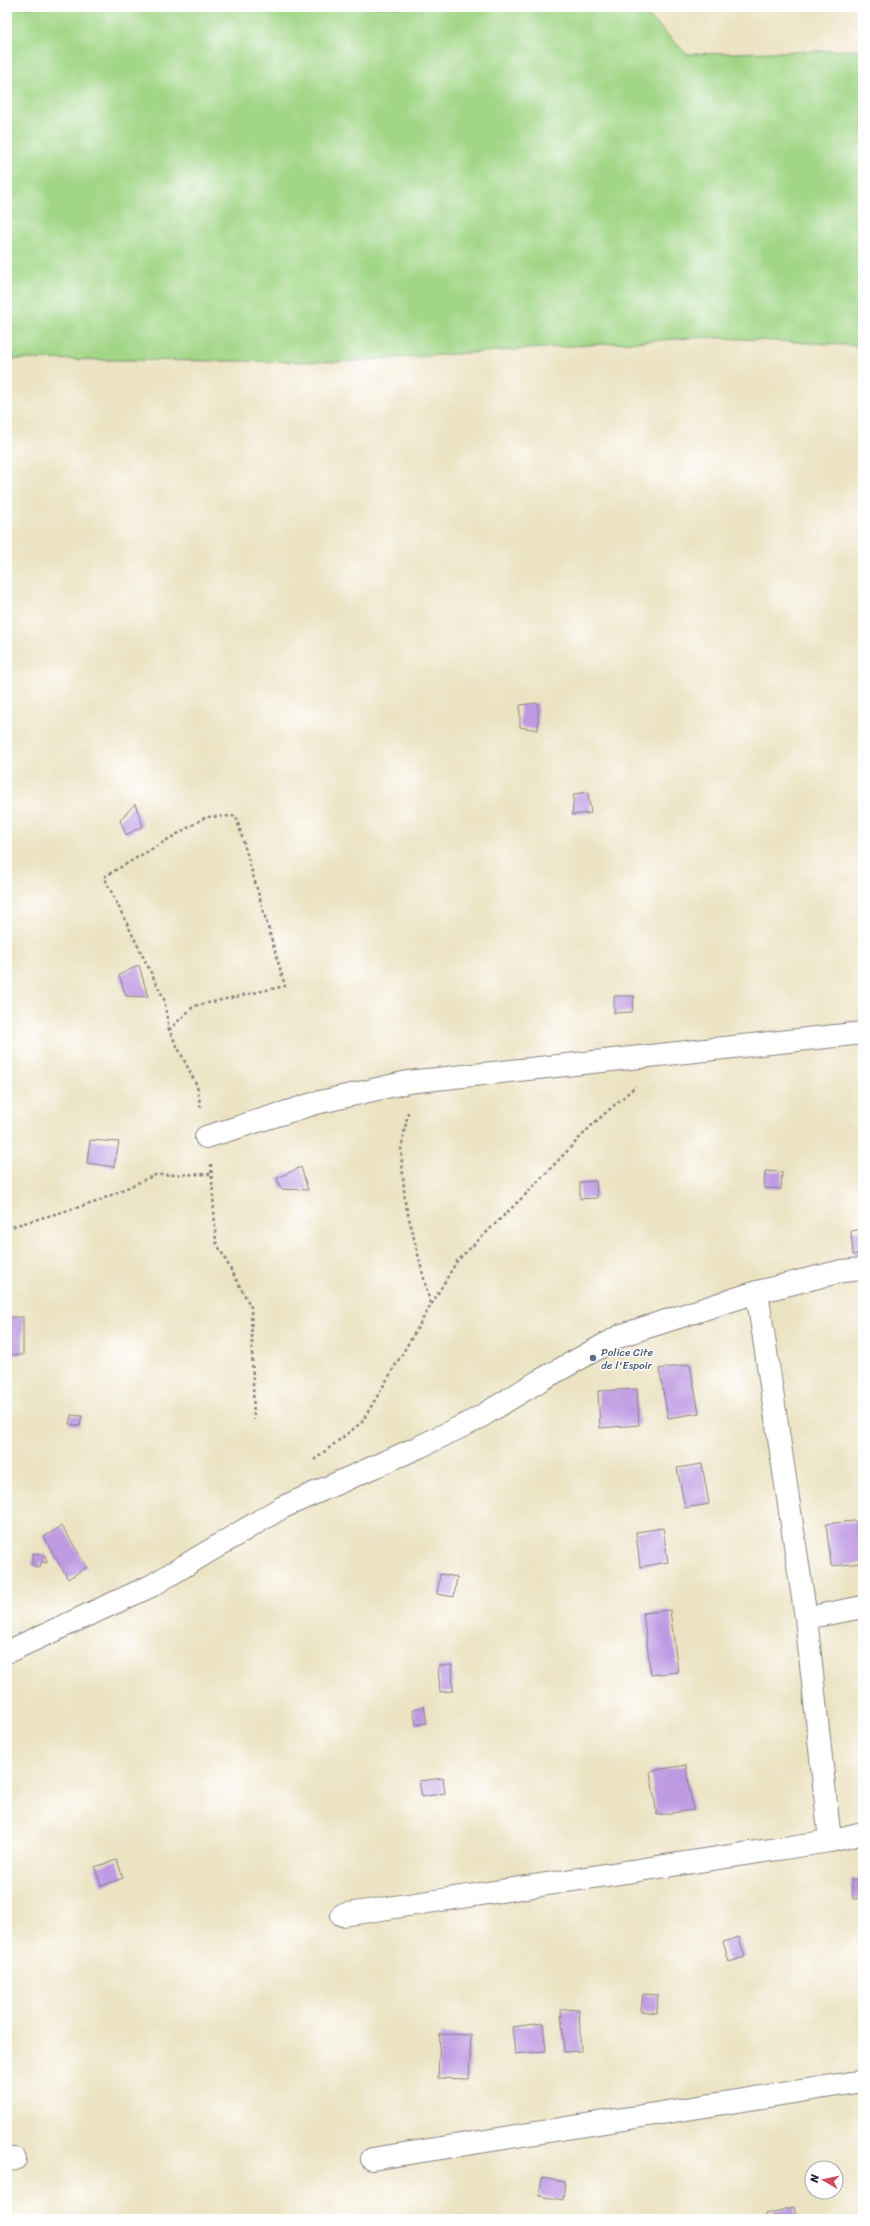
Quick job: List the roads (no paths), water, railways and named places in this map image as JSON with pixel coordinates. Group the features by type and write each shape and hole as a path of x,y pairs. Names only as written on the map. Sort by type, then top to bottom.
{"street":[{"path":"206,1137 316,1103 408,1082 863,1033"},
{"path":"7,1652 151,1586 281,1508 419,1447 475,1420 539,1381 622,1335 757,1292 842,1271 863,1269"},
{"path":"757,1292 806,1618 830,1841"},
{"path":"806,1618 863,1607"},
{"path":"342,1915 830,1841 863,1833"},
{"path":"372,2160 863,2081"}],"place":[{"name":"Police Cite de l'Espoir","path":"593,1358"}]}
